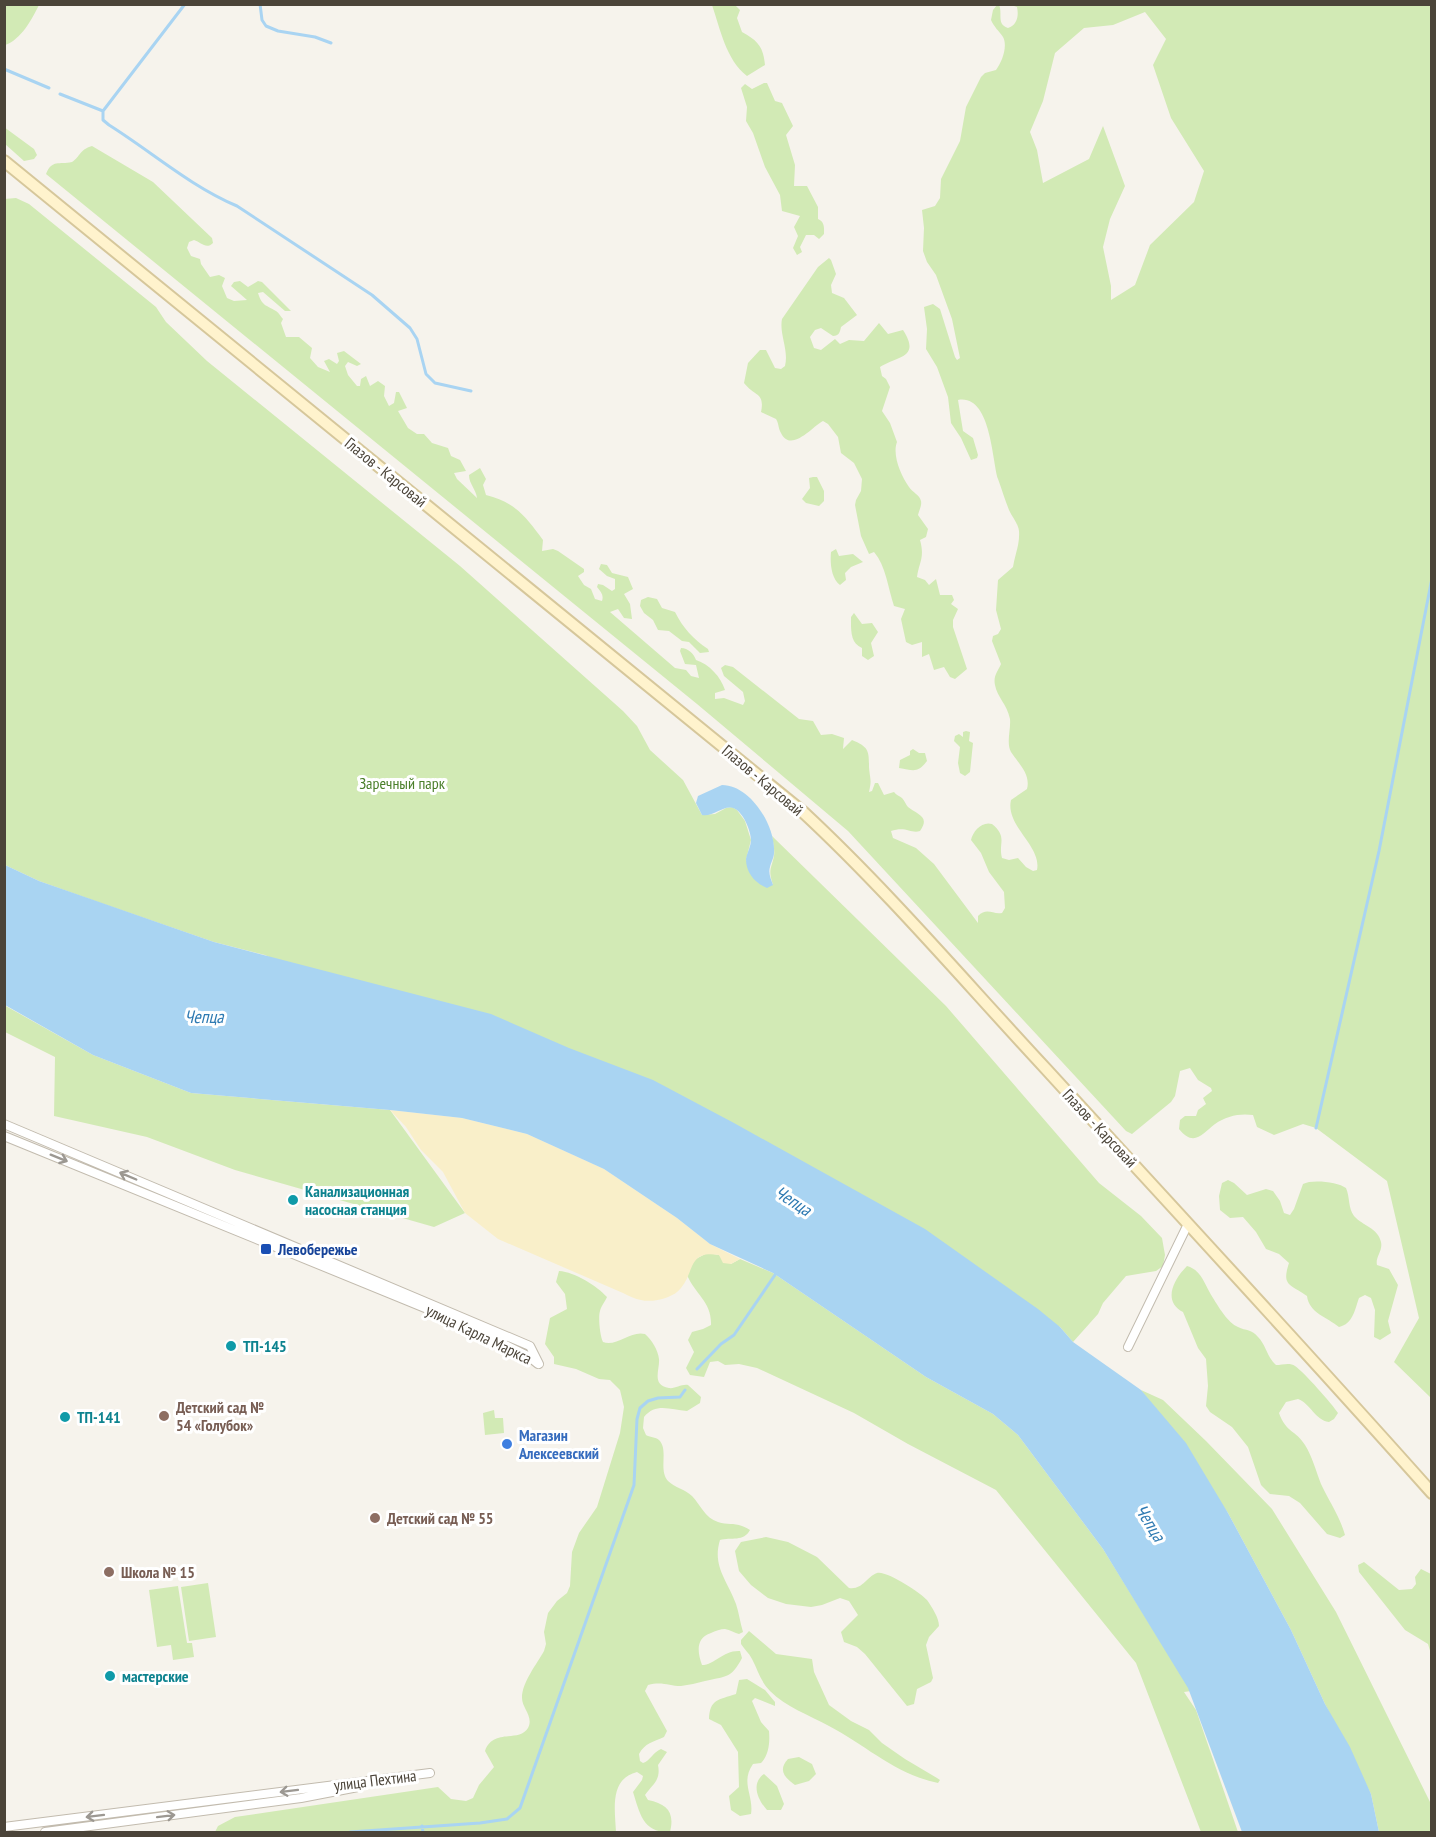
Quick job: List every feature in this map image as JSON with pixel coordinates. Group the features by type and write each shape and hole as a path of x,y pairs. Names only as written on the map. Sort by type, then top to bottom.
{"main road":[{"name":"Глазов - Карсовай","path":"4,161 802,812 840,847 1188,1224 1431,1493"}],"street":[{"name":"улица Карла Маркса","path":"4,1124 530,1346 539,1364 528,1356 452,1319 4,1136"},
{"path":"1128,1347 1188,1224"},
{"name":"улица Пехтина","path":"4,1827 430,1773 301,1798 45,1833"}],"green space":[{"path":"4,5 39,5 21,34 5,45"},
{"path":"712,5 735,5 740,10 737,18 742,32 759,45 765,65 747,76 740,69 729,53"},
{"path":"999,5 1002,24 1008,28 1013,25 1017,17 1017,7 1011,5 1431,5 1431,1398 1394,1362 1419,1318 1387,1181 1316,1128 1303,1124 1274,1135 1257,1127 1253,1115 1238,1115 1219,1121 1198,1137 1189,1138 1179,1129 1180,1120 1185,1116 1196,1116 1198,1110 1206,1104 1203,1098 1212,1091 1198,1080 1190,1068 1180,1071 1175,1096 1171,1102 1132,1134 1126,1131 848,831 697,704 46,174 53,164 72,162 85,149 92,146 153,182 212,238 213,243 210,245 206,246 194,240 189,242 187,248 191,256 200,259 210,277 219,275 225,278 222,286 227,298 234,301 247,300 231,286 234,282 240,281 248,287 258,281 262,282 291,311 285,311 263,292 258,293 261,300 283,319 281,323 286,337 299,337 312,348 310,358 318,367 330,372 324,361 329,359 337,364 339,361 337,353 344,351 361,364 357,366 348,362 345,366 348,375 357,386 360,386 361,379 366,376 370,386 378,381 385,386 384,396 389,406 394,403 396,392 399,392 407,408 398,411 408,428 417,434 424,434 432,443 448,448 451,456 460,460 466,471 454,473 457,479 477,498 469,475 480,468 486,479 483,485 486,495 512,506 525,518 543,540 542,551 553,549 558,551 584,569 584,572 578,576 584,585 591,589 595,599 602,601 603,599 597,587 598,584 612,591 615,589 615,579 599,569 601,564 607,565 612,573 628,577 633,589 624,594 630,604 632,619 624,618 618,609 610,612 675,668 686,670 691,676 699,678 696,665 685,664 680,651 681,648 688,650 696,660 710,668 721,680 725,690 715,693 715,699 724,698 743,705 745,701 743,692 724,676 721,668 725,665 733,667 799,719 813,721 821,735 832,734 844,738 843,749 852,740 862,745 869,757 871,782 869,792 872,791 875,783 878,783 884,795 894,792 924,822 920,831 901,829 891,831 893,838 916,848 934,864 978,923 978,916 981,913 1002,913 1005,908 1004,892 989,872 981,853 971,840 978,828 988,823 992,824 1000,833 1002,858 1009,860 1018,858 1026,867 1033,871 1037,870 1034,853 1013,819 1011,809 1011,800 1027,789 1028,784 1026,774 1011,752 1010,719 995,685 995,676 1001,664 992,641 993,636 1001,629 996,610 998,580 1013,567 1019,531 998,479 984,417 969,401 958,400 963,431 973,438 978,455 977,458 971,460 951,423 948,397 937,367 926,349 927,329 924,307 933,304 940,309 955,357 957,360 960,358 952,319 936,275 923,251 922,210 935,206 940,198 941,179 960,141 966,107 981,77 985,73 996,70 1002,58 1005,49 1004,41 991,20 993,10","holes":["1145,12 1166,39 1153,65 1171,118 1204,171 1194,202 1150,245 1135,285 1111,300 1111,286 1103,247 1110,219 1125,186 1103,126 1089,159 1043,183 1037,150 1030,132 1043,101 1055,53 1084,28 1113,25"]},
{"path":"767,83 775,101 782,103 793,126 786,135 795,165 794,186 807,186 818,207 818,219 824,225 824,234 819,239 814,235 806,235 800,247 802,252 797,255 793,248 798,236 794,227 800,216 782,211 780,195 765,167 753,133 746,121 747,107 741,88 745,84 752,89"},
{"path":"4,127 34,149 37,155 34,159 24,161 5,144"},
{"name":"Заречный парк","path":"16,198 29,204 156,307 166,322 207,361 460,566 623,711 637,726 650,750 683,780 702,815 715,814 732,807 737,810 745,821 751,840 746,860 773,885 770,872 774,854 772,836 946,1006 1099,1183 1141,1216 1162,1238 1165,1255 1163,1266 1156,1271 1126,1276 1103,1303 1098,1314 1073,1342 1060,1327 265,955 214,942 95,901 39,881 5,865 4,199"},
{"path":"829,258 836,274 831,285 832,293 844,298 857,315 841,327 837,335 833,336 821,328 815,330 810,337 814,348 821,350 835,339 840,344 849,340 864,341 879,323 888,334 903,330 908,339 910,346 905,355 880,367 882,376 890,387 882,411 890,423 897,442 896,459 900,471 909,487 920,499 918,515 928,529 926,537 920,540 922,556 917,577 925,580 929,585 936,579 940,595 952,595 954,600 951,604 958,609 953,620 953,627 967,669 955,679 950,677 944,667 934,670 929,654 922,657 922,642 912,645 906,642 901,619 905,609 894,606 881,564 874,552 869,554 861,536 855,505 861,491 862,479 854,463 841,453 838,437 823,421 796,439 791,441 785,439 776,419 761,412 762,401 744,383 748,363 760,350 766,350 775,368 781,369 785,366 782,319 818,267"},
{"path":"817,477 824,491 824,501 819,506 806,503 802,499 810,488 809,478"},
{"path":"836,549 839,556 853,554 863,562 851,567 845,573 846,580 840,585 833,574 831,565 831,552"},
{"path":"648,597 657,599 662,608 675,612 689,633 709,652 700,653 689,642 682,641 669,631 658,630 653,620 644,613 640,606 641,600"},
{"path":"854,613 862,624 872,623 878,632 871,643 874,656 868,660 862,656 862,648 855,643 852,636 851,617"},
{"path":"963,732 970,732 969,741 973,743 970,772 965,776 960,773 958,763 960,747 954,741 955,736 959,734 963,737"},
{"path":"913,749 919,753 925,753 927,761 917,769 899,768 900,760 910,755"},
{"path":"4,1005 93,1055 191,1093 390,1110 465,1213 434,1227 235,1170 147,1137 54,1116 55,1057 5,1032"},
{"path":"1228,1180 1247,1195 1266,1189 1273,1191 1284,1213 1290,1215 1303,1184 1307,1182 1325,1182 1346,1188 1354,1216 1374,1230 1379,1237 1381,1245 1377,1265 1389,1269 1398,1285 1388,1321 1391,1333 1380,1340 1374,1337 1375,1310 1371,1298 1365,1295 1359,1298 1355,1311 1347,1323 1339,1327 1315,1311 1308,1302 1307,1296 1287,1281 1289,1263 1279,1254 1266,1249 1256,1232 1243,1217 1230,1218 1220,1210 1219,1196 1222,1183"},
{"path":"707,1253 719,1255 731,1264 740,1259 773,1273 926,1377 993,1414 1018,1435 1103,1549 1191,1691 1184,1692 1196,1710 1238,1832 1201,1832 1136,1663 996,1490 854,1413 757,1368 739,1364 725,1365 718,1361 710,1362 704,1377 690,1375 686,1368 694,1352 688,1340 692,1332 711,1325 711,1317 706,1304 687,1275 694,1260"},
{"path":"1187,1266 1200,1275 1231,1322 1256,1334 1276,1365 1291,1364 1299,1369 1338,1413 1329,1422 1324,1421 1298,1399 1286,1402 1279,1413 1288,1428 1302,1440 1310,1454 1321,1484 1343,1528 1345,1535 1340,1538 1327,1534 1300,1503 1289,1496 1270,1494 1261,1485 1248,1447 1232,1427 1210,1412 1206,1406 1208,1386 1206,1359 1198,1348 1183,1312 1173,1302 1172,1296 1174,1283"},
{"path":"559,1271 585,1280 607,1297 599,1314 603,1342 614,1342 634,1334 645,1334 657,1352 660,1384 671,1388 688,1385 701,1397 700,1403 687,1411 659,1408 649,1412 644,1417 643,1428 646,1435 658,1439 662,1444 664,1471 668,1481 695,1499 713,1520 750,1530 741,1538 720,1540 718,1549 719,1565 736,1604 743,1632 739,1634 725,1629 718,1630 706,1635 699,1646 702,1665 734,1651 740,1651 742,1658 735,1670 723,1677 681,1686 648,1685 645,1691 667,1731 664,1737 644,1747 639,1754 640,1761 645,1762 661,1749 667,1752 658,1765 656,1782 645,1795 648,1800 668,1810 671,1819 670,1832 654,1829 644,1821 633,1792 643,1776 637,1772 622,1781 618,1788 615,1805 616,1832 215,1832 218,1826 235,1817 438,1787 451,1799 466,1801 473,1798 479,1785 494,1767 485,1751 489,1744 500,1738 519,1735 528,1728 530,1720 522,1698 524,1686 544,1651 546,1644 544,1632 548,1613 567,1593 570,1586 572,1552 579,1533 597,1507 620,1433 624,1407 620,1390 610,1380 599,1379 576,1369 554,1364 554,1357 545,1344 550,1318 567,1309 565,1294 556,1282"},
{"path":"1141,1390 1163,1400 1272,1509 1336,1612 1431,1804 1431,1832 1379,1832 1371,1794 1325,1704 1291,1630 1228,1513"},
{"path":"494,1410 495,1418 503,1418 504,1433 485,1435 483,1413"},
{"path":"766,1537 788,1542 817,1557 849,1588 858,1587 873,1575 881,1573 903,1583 927,1600 939,1623 926,1645 933,1678 931,1682 917,1689 914,1704 907,1706 865,1654 857,1647 844,1642 841,1632 858,1615 849,1601 840,1598 811,1607 786,1604 768,1598 751,1585 739,1571 735,1551 741,1542"},
{"path":"1364,1562 1399,1590 1412,1589 1416,1584 1415,1577 1421,1569 1431,1574 1431,1654 1428,1644 1405,1630 1359,1572 1358,1565"},
{"path":"208,1583 216,1637 189,1641 181,1587"},
{"path":"178,1586 187,1643 192,1643 194,1657 173,1660 171,1645 157,1647 149,1590"},
{"path":"749,1631 776,1654 812,1659 814,1672 829,1705 851,1721 869,1730 882,1743 905,1759 940,1780 938,1783 908,1773 776,1697 764,1683 751,1657 741,1644 741,1640"},
{"path":"747,1679 765,1690 775,1702 775,1706 755,1698 752,1701 761,1722 769,1731 769,1744 764,1760 753,1764 749,1771 747,1783 751,1814 740,1816 731,1810 729,1796 739,1787 738,1752 721,1725 709,1719 713,1704 736,1694 739,1680"},
{"path":"799,1757 812,1764 816,1774 809,1781 795,1785 785,1776 783,1767 788,1759"},
{"path":"764,1774 777,1786 784,1804 781,1810 767,1810 760,1801 757,1786"}],"sand":[{"path":"390,1110 462,1118 527,1134 604,1169 677,1218 710,1244 740,1259 731,1264 723,1263 719,1255 702,1256 694,1263 681,1288 673,1295 651,1301 632,1297 498,1239 465,1213 443,1172 421,1150 406,1127"}],"water":[{"path":"722,785 743,792 752,800 760,809 771,831 774,857 769,872 773,885 767,888 749,873 746,859 751,836 740,813 729,808 702,815 696,803 698,796"},
{"name":"Чепца","path":"5,865 39,881 214,942 491,1014 569,1048 653,1080 925,1229 1038,1309 1060,1327 1073,1342 1141,1390 1186,1443 1228,1513 1291,1630 1325,1704 1350,1747 1371,1794 1379,1832 1242,1832 1188,1688 1103,1549 1018,1435 993,1414 926,1377 773,1273 710,1244 677,1218 604,1169 527,1134 462,1118 191,1093 93,1055 5,1005"}],"waterway":[{"path":"60,94 103,111 185,4"},
{"path":"260,4 262,20 266,26 278,31 315,37 331,43"},
{"path":"4,69 49,88"},
{"path":"103,111 103,120 109,125 203,189 237,206 372,295 410,328 417,339 426,374 435,383 471,391"},
{"path":"1316,1128 1379,851 1432,578"},
{"path":"697,1369 721,1344 734,1335 777,1272"},
{"path":"350,1832 480,1823 507,1819 520,1808 634,1485 637,1419 640,1408 648,1401 658,1398 680,1397 685,1390"},
{"path":"422,1826 423,1832"}],"place":[{"name":"Канализационная насосная станция","path":"293,1200"},
{"name":"Левобережье","path":"266,1249"},
{"name":"ТП-145","path":"231,1346"},
{"name":"Детский сад № 54 «Голубок»","path":"164,1416"},
{"name":"ТП-141","path":"65,1417"},
{"name":"Магазин Алексеевский","path":"507,1444"},
{"name":"Детский сад № 55","path":"375,1518"},
{"name":"Школа № 15","path":"109,1572"},
{"name":"мастерские","path":"110,1676"}]}
